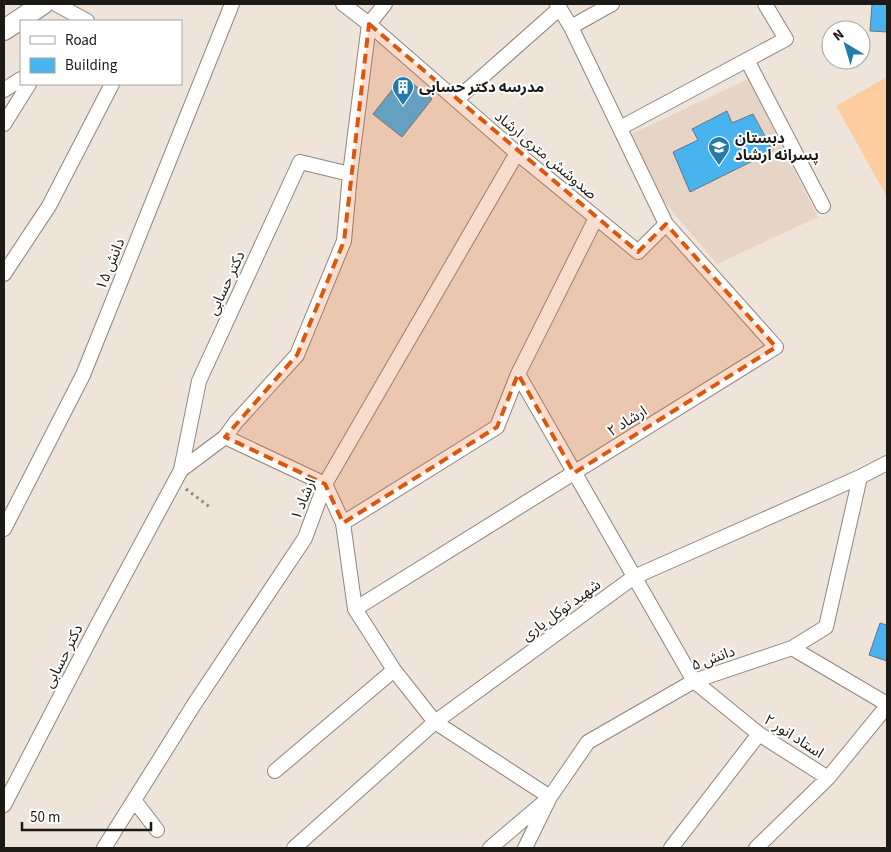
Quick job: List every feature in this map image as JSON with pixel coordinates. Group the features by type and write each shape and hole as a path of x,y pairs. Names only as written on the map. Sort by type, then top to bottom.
{"street":[{"path":"4,30 43,4"},
{"path":"56,4 72,17"},
{"name":"دانش ۱۵","path":"4,529 84,375 232,4"},
{"name":"صدوشش متری ارشاد","path":"343,4 638,252 666,224"},
{"path":"369,24 385,4"},
{"path":"571,27 612,4"},
{"path":"620,128 786,39 766,4"},
{"path":"456,100 558,6 571,27 666,224"},
{"name":"دکتر حسابی","path":"178,476 225,437 236,422 297,355 344,241 350,174 369,24"},
{"path":"747,60 823,206"},
{"path":"4,90 20,80"},
{"path":"4,124 28,85"},
{"path":"4,274 49,206 111,85"},
{"name":"ارشاد ۱","path":"104,848 195,703 305,538 325,484 517,152"},
{"name":"دکتر حسابی","path":"4,805 98,624 178,476 199,381 300,162 350,174"},
{"path":"343,523 497,427 518,374 596,218"},
{"name":"ارشاد ۲","path":"355,609 776,348 666,224"},
{"path":"518,374 694,681"},
{"path":"225,437 325,484 343,523 355,609 394,670 435,722 550,797 490,848"},
{"name":"شهید توکل یاری","path":"294,848 435,722 634,577 860,477 887,463"},
{"name":"دانش ۵","path":"525,848 550,797 588,742 694,681 792,648 826,627 860,477"},
{"path":"792,648 887,705"},
{"path":"275,771 394,670"},
{"name":"استاد انور ۲","path":"694,681 759,734 828,778 887,705"},
{"path":"671,848 759,734"},
{"path":"756,848 828,778"},
{"path":"134,800 157,830"}],"path":[{"path":"178,476 211,508"}],"highlighted area":[{"path":"369,24 638,252 666,224 776,347 574,473 518,374 497,427 343,523 325,484 225,437 297,355 344,241"}],"shaded area":[{"path":"887,77 887,197 836,106"},
{"name":"دبستان پسرانه ارشاد","path":"748,79 818,217 717,264 660,197 632,134"}],"building":[{"path":"872,4 887,4 887,32 871,31"},
{"name":"مدرسه دکتر حسابی","path":"403,76 432,99 402,137 373,114"},
{"path":"727,111 732,123 753,114 773,151 690,192 673,152 698,140 692,129"},
{"path":"880,623 887,625 887,661 869,655"}],"place":[{"name":"مدرسه دکتر حسابی","path":"403,106"},
{"name":"دبستان پسرانه ارشاد","path":"719,166"}]}
